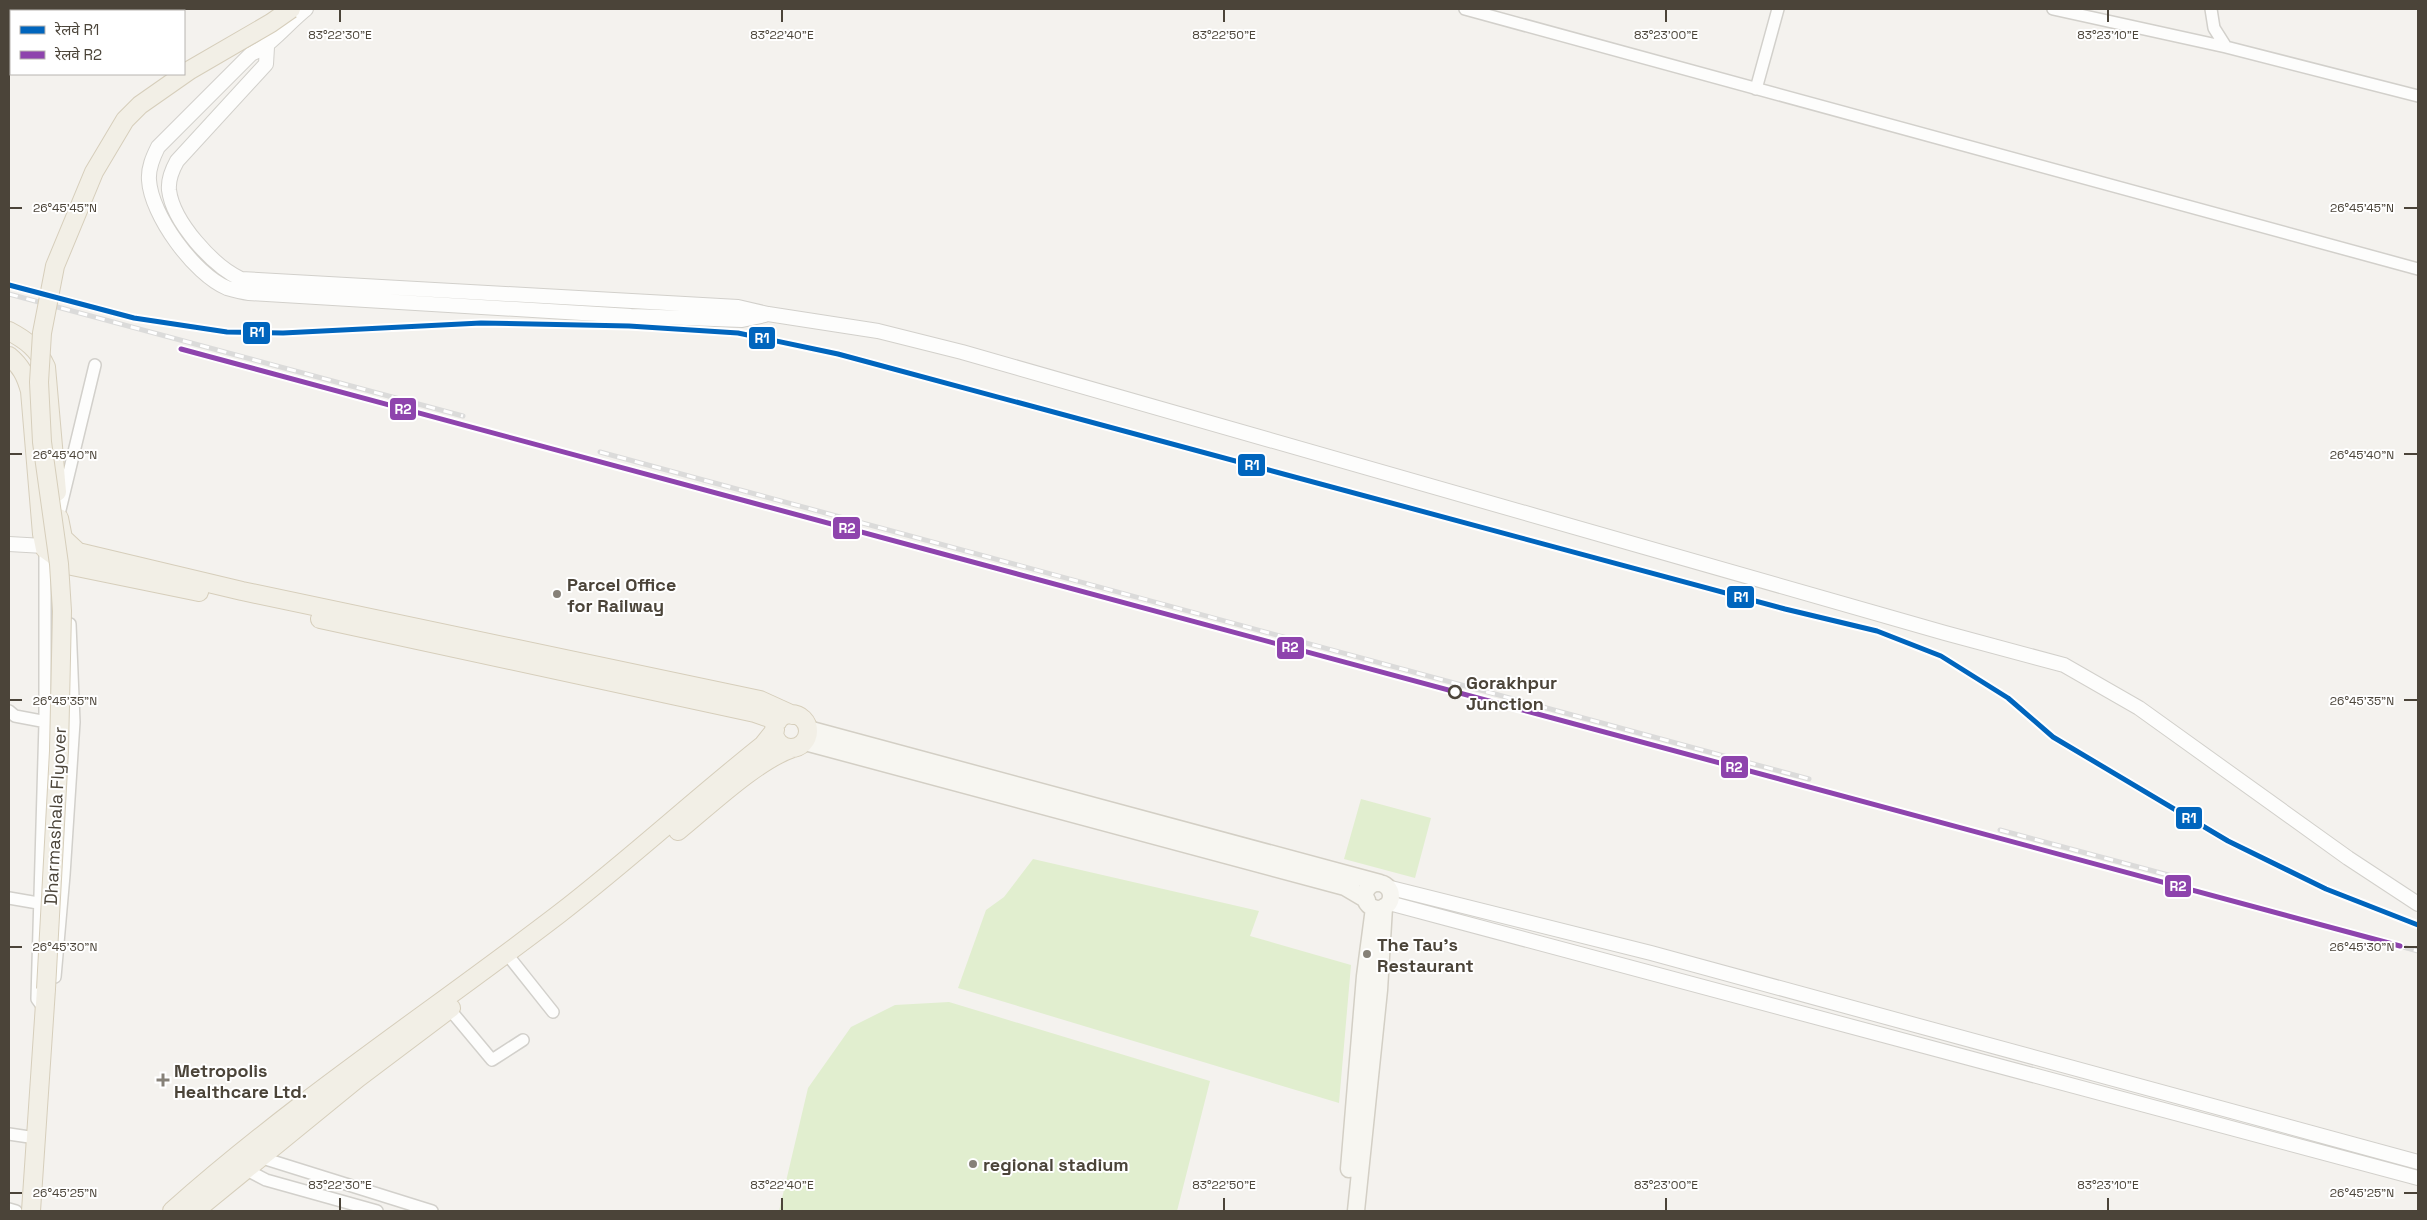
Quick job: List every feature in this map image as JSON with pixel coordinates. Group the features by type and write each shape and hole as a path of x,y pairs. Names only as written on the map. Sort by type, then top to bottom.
{"main road":[{"name":"Dharmashala Flyover","path":"185,74 264,27 290,9"},
{"name":"Dharmashala Flyover","path":"31,1211 59,752 62,611 59,564 42,442 39,382 42,333 55,266 94,172 125,120 140,105 183,75"},
{"path":"9,331 30,344 38,352 46,367 59,514 63,538 78,552 242,591 760,700 782,722"},
{"path":"9,356 18,364 26,378 30,391 45,548 67,565 755,713 782,722 801,717 802,740"},
{"path":"782,722 777,740 783,746 802,740 837,738 1380,898"},
{"path":"509,958 559,914 763,745 782,722"},
{"path":"172,1211 253,1153 359,1061 446,1005 773,756 802,740 1380,898"},
{"path":"1346,1211 1365,976 1380,898"},
{"path":"1356,1211 1380,990 1380,898"},
{"path":"195,1211 238,1165"}],"street":[{"path":"306,9 288,24 267,47 251,54 158,147 151,162 148,178 150,194 175,240 198,268 226,288 249,293 630,316 742,320 768,314"},
{"path":"1465,9 2418,269"},
{"path":"1756,89 1778,9"},
{"path":"2053,9 2226,47 2418,96"},
{"path":"2211,9 2214,28 2226,47"},
{"path":"267,47 266,64 177,160 171,173 169,189 173,206 192,236 229,273 251,280 738,307 768,314 878,330 962,352 1926,628 2064,665 2139,708 2348,858 2418,904"},
{"path":"59,514 95,365"},
{"path":"9,544 45,548 46,723 36,999 44,1011 54,1000 74,722 67,565"},
{"path":"9,711 15,716 46,723 74,722"},
{"path":"9,898 38,903"},
{"path":"1380,898 1651,953 2418,1162"},
{"path":"1380,898 2418,1178"},
{"path":"509,958 553,1012"},
{"path":"446,1005 492,1060 523,1040"},
{"path":"2291,1144 2296,1129"},
{"path":"9,1134 36,1138"},
{"path":"253,1153 432,1211"},
{"path":"238,1165 266,1180 377,1211"},
{"path":"9,1209 16,1211"}],"green space":[{"path":"1361,799 1431,818 1415,878 1344,859"},
{"path":"1033,859 1259,911 1250,936 1351,965 1339,1103 958,988 986,910 1004,897"},
{"path":"949,1002 1210,1081 1177,1211 779,1211 808,1088 851,1027 895,1005"}],"railway":[{"path":"9,285 134,318 227,332 283,333 481,323 629,326 738,333 838,354 1468,524"},
{"path":"9,294 463,416"},
{"path":"450,420 2418,951"},
{"path":"600,452 1809,779"},
{"path":"2000,830 2172,876"}],"rail line":[{"name":"R1","path":"9,285 134,318 227,332 283,333 481,323 629,326 738,333 838,354 1785,609 1877,631 1941,656 2008,698 2053,737 2228,841 2326,889 2418,925"},
{"name":"R2","path":"181,349 2400,946"}],"place":[{"name":"Parcel Office for Railway","path":"557,594"},
{"name":"Gorakhpur Junction","path":"1455,692"},
{"name":"The Tau's Restaurant","path":"1367,954"},
{"name":"Metropolis Healthcare Ltd.","path":"163,1080"},
{"name":"regional stadium","path":"973,1164"}]}
